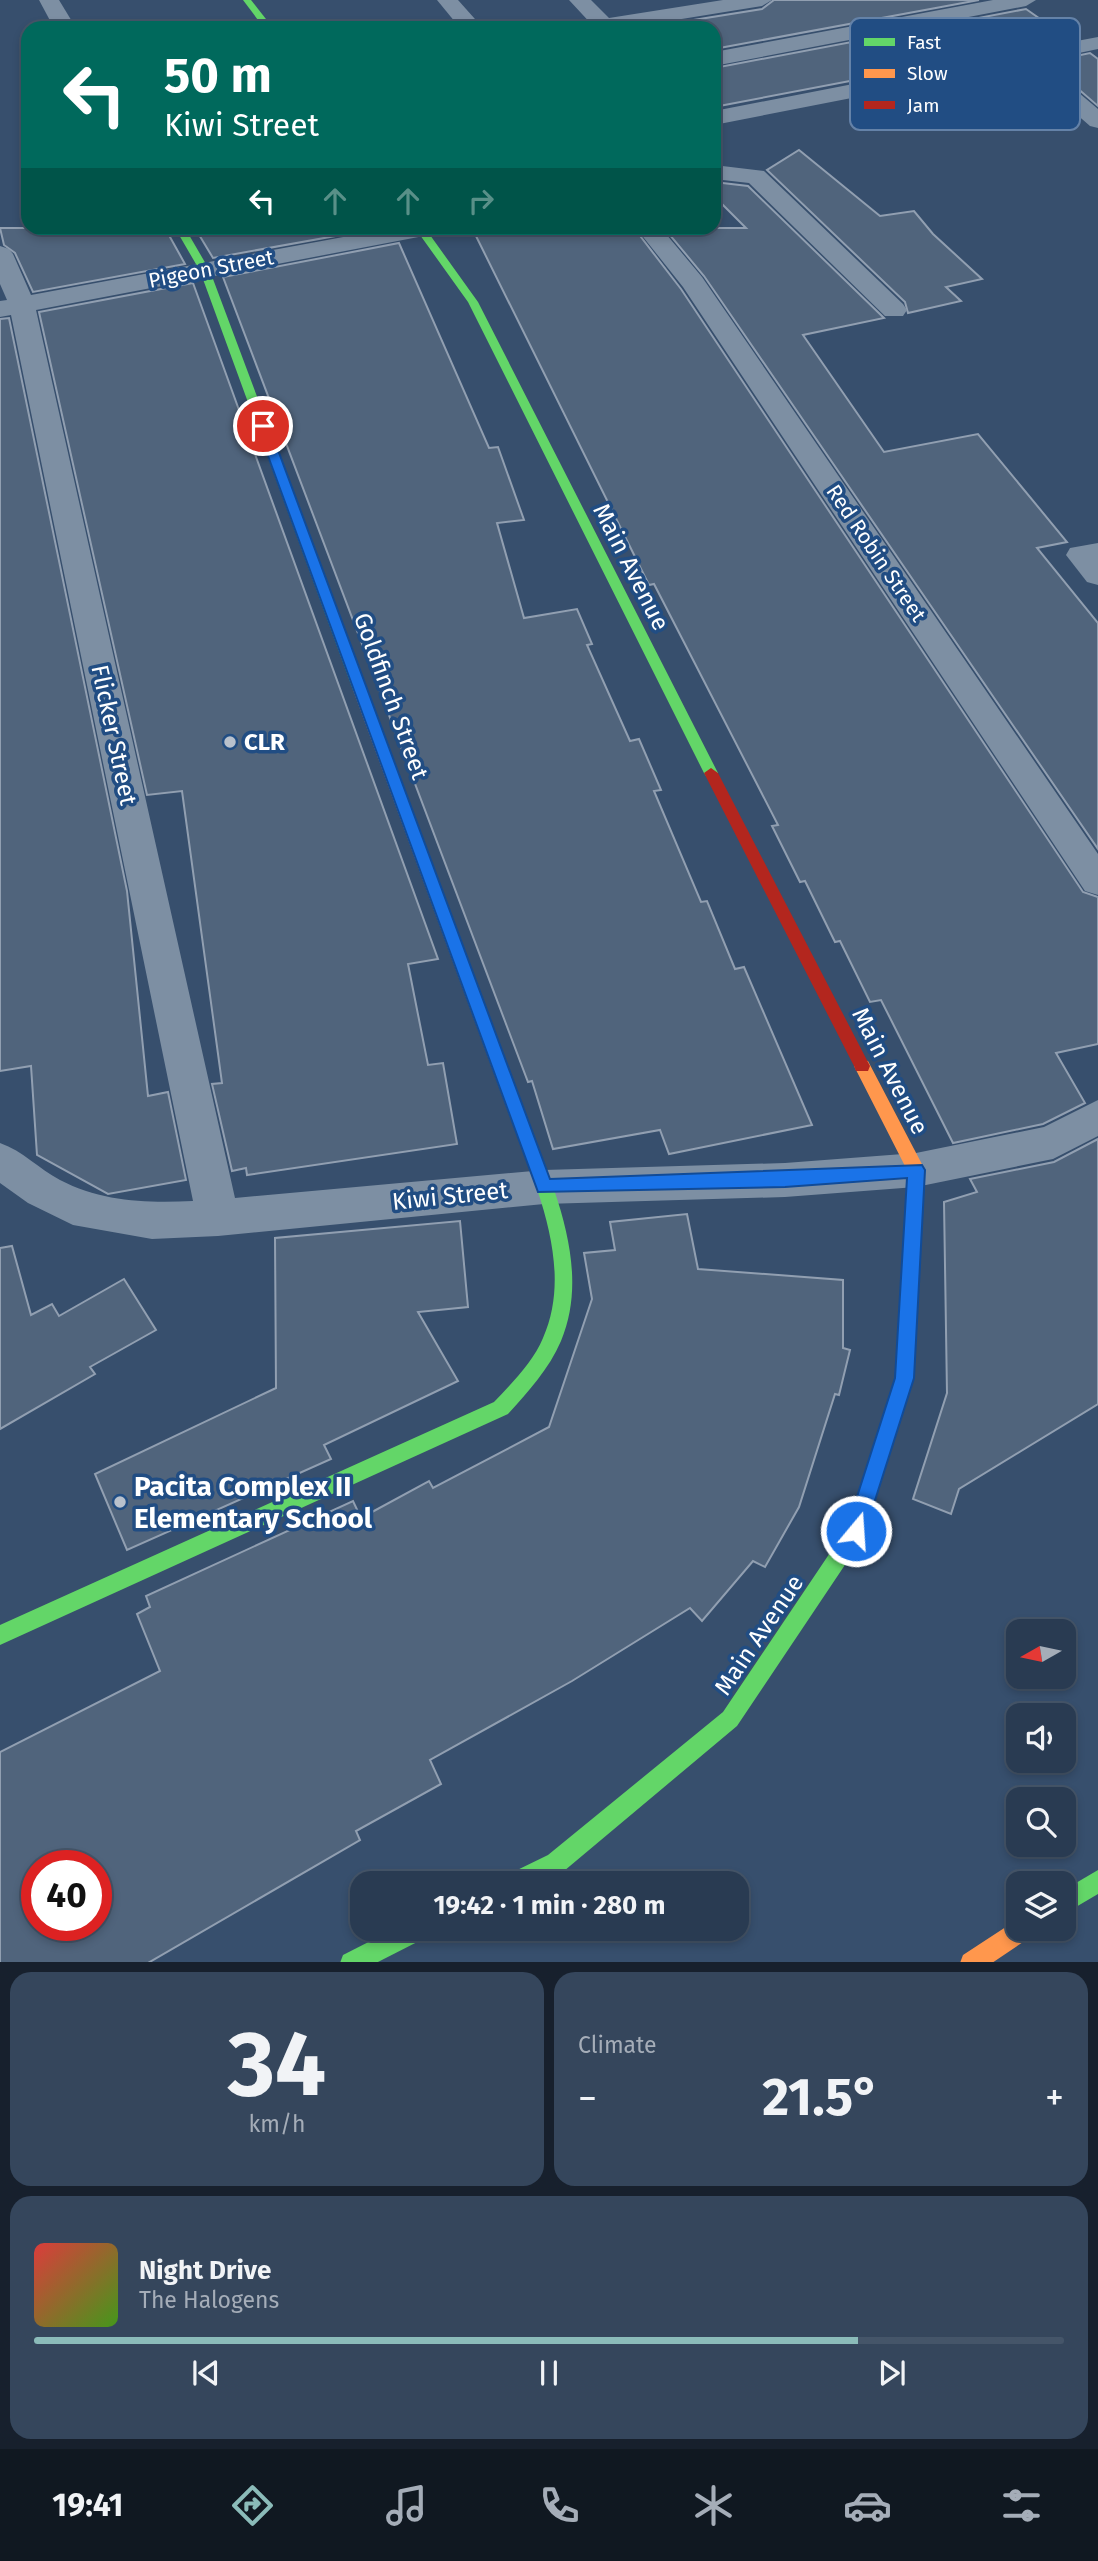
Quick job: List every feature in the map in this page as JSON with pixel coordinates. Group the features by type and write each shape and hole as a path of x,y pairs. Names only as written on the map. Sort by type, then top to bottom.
{"main road":[{"path":"247,0 264,21"},
{"name":"Goldfinch Street","path":"0,1634 501,1408 533,1376 556,1334 565,1292 558,1241 544,1187 205,271 184,235"},
{"name":"Main Avenue","path":"428,235 472,302 621,598 916,1170 905,1378 856,1531 730,1719 556,1863 540,1871"},
{"path":"1076,1895 1098,1881"},
{"path":"971,1962 1006,1940"},
{"path":"351,1962 394,1941"}],"street":[{"path":"49,0 61,21"},
{"path":"447,0 466,21"},
{"path":"579,0 600,21"},
{"path":"641,21 762,0"},
{"path":"943,0 967,18"},
{"path":"939,18 1026,0"},
{"path":"721,58 850,34"},
{"path":"1080,47 1098,43"},
{"path":"721,117 850,91"},
{"path":"1080,105 1098,121"},
{"path":"721,173 756,176 894,310"},
{"name":"Pigeon Street","path":"11,307 388,235"},
{"name":"Red Robin Street","path":"654,235 692,282 1098,882"},
{"name":"Flicker Street","path":"0,254 218,1218"},
{"path":"1098,552 1081,555 1098,575"},
{"path":"916,1170 1053,1142 1098,1116"},
{"name":"Kiwi Street","path":"0,1160 43,1191 88,1212 152,1221 218,1218 544,1187 785,1180 916,1170"}],"building":[{"path":"774,0 979,0 882,18 850,18 850,24 721,48 721,21 687,21 762,9"},
{"path":"1026,9 1039,18 978,18"},
{"path":"850,42 850,81 721,106 721,67"},
{"path":"1090,53 1098,59 1098,106 1080,90 1080,55"},
{"path":"799,150 880,216 914,211 933,234 982,279 946,287 961,301 908,313 905,302 767,170"},
{"path":"721,183 748,186 884,318 803,335 884,452 978,434 1067,542 1037,548 1098,623 1098,849 704,276 670,235 721,235 721,228 746,228 721,203"},
{"path":"0,228 21,228 21,235 169,235 185,264 33,292 15,253 4,245"},
{"path":"199,235 341,235 213,258"},
{"path":"475,235 639,235 681,289 1083,892 1098,897 1098,1044 1056,1053 1085,1103 1043,1124 953,1143 881,1000 870,1002 840,941 835,942 805,881 800,882 772,826 778,825 654,584 649,585"},
{"path":"399,243 489,448 498,447 524,520 497,523 524,618 577,609 592,644 587,645 630,741 639,739 661,790 654,791 701,902 707,901 735,969 744,967 812,1125 669,1154 660,1130 553,1149 532,1081 528,1082 223,277"},
{"path":"193,283 438,959 408,964 428,1065 443,1063 457,1144 247,1175 246,1168 232,1171 212,1084 222,1083 182,791 147,795 39,312"},
{"path":"9,318 127,891 148,1096 168,1092 186,1180 108,1194 37,1155 31,1066 0,1071 0,319"},
{"path":"1098,1139 1098,1404 959,1489 951,1514 913,1499 947,1393 944,1202 977,1192 970,1179 1054,1162"},
{"path":"687,1214 698,1269 843,1280 843,1348 850,1350 839,1395 835,1394 799,1507 765,1567 753,1561 702,1621 690,1608 572,1681 430,1760 441,1784 356,1831 360,1840 150,1962 0,1962 0,1752 160,1671 137,1614 150,1607 146,1596 353,1501 361,1518 429,1481 433,1488 549,1427 592,1299 584,1253 615,1250 610,1222"},
{"path":"460,1221 468,1307 418,1312 458,1381 324,1445 331,1459 127,1550 95,1474 276,1388 275,1238"},
{"path":"12,1246 31,1315 52,1304 59,1316 124,1279 156,1330 90,1367 95,1374 0,1429 0,1248"}],"traffic: fast":[{"path":"247,0 264,21"},
{"path":"184,235 205,271 360,690"},
{"path":"425,235 473,302 711,773"},
{"path":"0,1635 501,1408 533,1371 546,1351 556,1329 562,1303 563,1275 554,1220 517,1114"},
{"path":"540,1871 556,1863 730,1719 856,1531 898,1400"},
{"path":"1076,1895 1098,1881"},
{"path":"353,1962 395,1941"}],"traffic: slow":[{"path":"360,690 517,1114"},
{"path":"862,1066 916,1170 905,1378 898,1400"},
{"path":"973,1962 1006,1940"}],"traffic: jam":[{"path":"711,773 862,1066"}],"place":[{"name":"CLR","path":"230,742"},
{"name":"Pacita Complex II Elementary School","path":"120,1502"}],"route":[{"path":"263,426 544,1187 785,1180 916,1170 905,1378 856,1531"}]}
